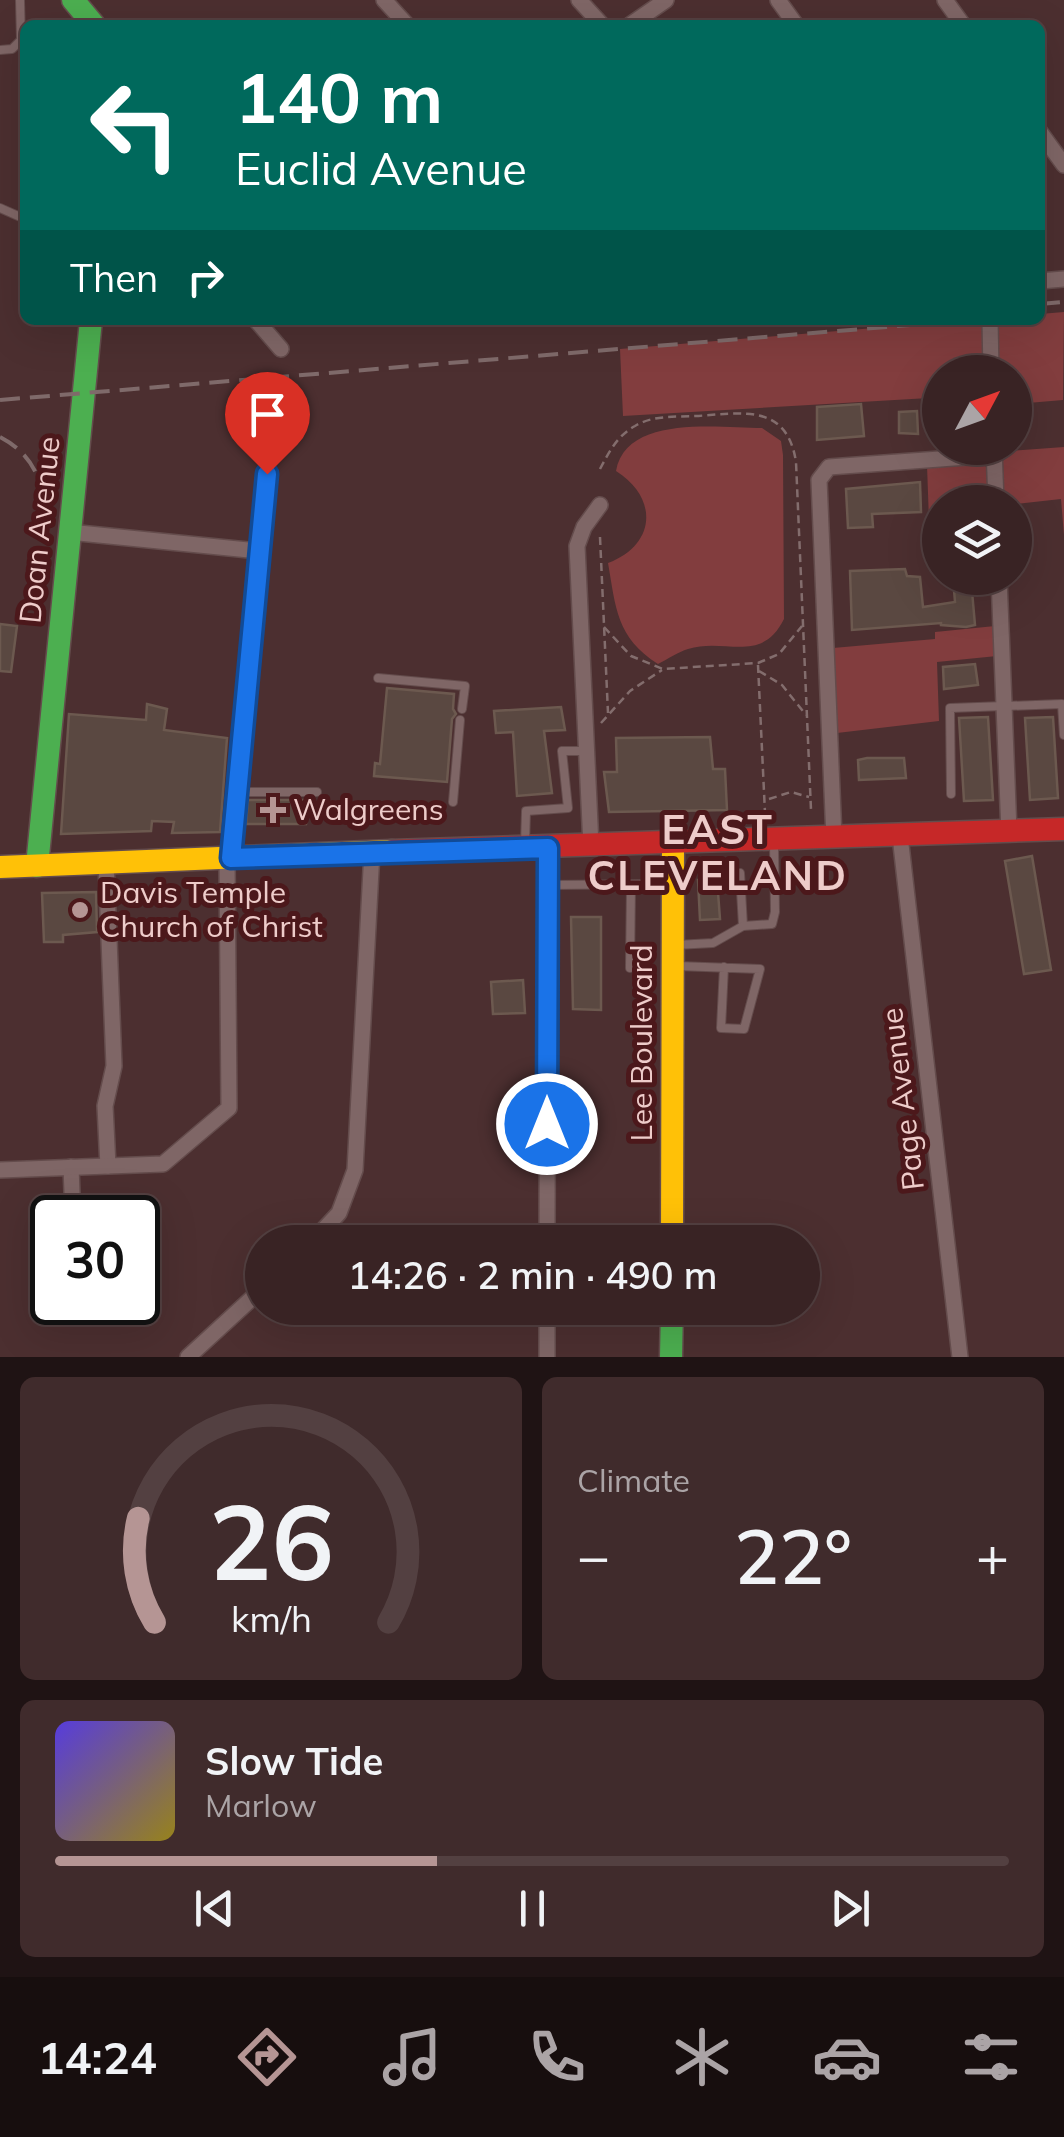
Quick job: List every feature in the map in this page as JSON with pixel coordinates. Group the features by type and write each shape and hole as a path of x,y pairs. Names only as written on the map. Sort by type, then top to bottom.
{"main road":[{"name":"Doan Avenue","path":"37,866 90,325"},
{"path":"0,867 1064,829"},
{"name":"Lee Boulevard","path":"672,1225 673,843"},
{"path":"672,1325 672,1357"}],"street":[{"path":"384,0 402,20"},
{"path":"579,0 597,20"},
{"path":"637,20 666,0"},
{"path":"1045,139 1064,165"},
{"path":"260,325 281,350"},
{"path":"990,325 991,355"},
{"path":"834,838 816,472 829,467 922,458"},
{"path":"0,1170 163,1164 231,1105 229,858 267,474"},
{"path":"591,846 577,546 584,527 600,505"},
{"path":"69,532 258,551"},
{"path":"1001,595 1009,832"},
{"name":"Page Avenue","path":"900,836 960,1357"},
{"path":"536,848 548,885 547,1225"},
{"path":"327,1225 338,1213 355,1170 372,851"},
{"path":"106,863 114,1066 105,1106 108,1166"},
{"path":"71,1167 72,1195"},
{"path":"188,1357 245,1304"},
{"path":"547,1325 547,1357"}],"lane":[{"path":"378,678 465,686 453,802"},
{"path":"952,794 950,708 1062,704 1064,735"},
{"path":"536,848 526,810 568,808 562,751 587,751"},
{"path":"237,792 317,792"},
{"path":"673,955 713,943 744,926 772,924 774,840"},
{"path":"740,873 744,926"},
{"path":"630,968 631,884"},
{"path":"548,885 673,884"},
{"path":"673,955 724,967 760,969 744,1029 721,1028 724,967"}],"path":[{"path":"600,468 617,440 644,421 748,412 765,416 782,429 791,443 796,462 811,810"},
{"path":"796,462 816,472"},
{"path":"600,536 608,713"},
{"path":"604,627 631,656 664,669 758,664 785,648 802,624"},
{"path":"758,664 765,813"},
{"path":"596,730 630,691 664,669"},
{"path":"758,671 782,685 806,717"},
{"path":"766,800 791,792 810,798"}],"shaded area":[{"path":"1064,312 1063,400 1032,403 1032,355 922,355 922,398 623,416 620,349 910,325 1045,325 1045,314"},
{"path":"677,428 762,428 781,441 783,455 784,619 775,633 753,646 702,646 684,650 658,664 634,643 620,620 608,563 636,545 646,520 640,494 616,471 623,453 637,440"},
{"path":"1064,447 1064,535 1061,499 1032,502 1032,485 1004,485 1003,465 1032,465 1032,449"},
{"path":"927,465 985,465 988,471 988,485 928,485"},
{"path":"995,626 997,656 937,662 939,721 837,733 833,648 935,639 935,632"}],"building":[{"path":"861,404 864,436 817,440 817,407"},
{"path":"917,411 918,434 899,433 899,412"},
{"path":"920,482 921,512 872,514 873,527 848,528 846,489"},
{"path":"905,569 907,576 920,577 923,607 955,602 954,595 972,595 975,625 941,623 852,630 850,571"},
{"path":"0,624 17,626 11,672 0,671"},
{"path":"975,664 978,685 944,689 943,667"},
{"path":"387,688 454,694 456,714 452,719 447,782 374,776 375,763 380,764"},
{"path":"147,704 167,709 164,730 227,738 220,832 172,833 174,822 152,821 151,831 61,834 69,714 146,720"},
{"path":"561,707 565,730 544,731 552,793 517,796 513,732 496,733 494,711"},
{"path":"988,717 993,800 964,801 959,718"},
{"path":"1053,717 1058,798 1030,800 1025,718"},
{"path":"710,737 713,769 725,769 727,810 609,812 604,772 617,772 616,738"},
{"path":"904,758 906,778 859,780 858,760"},
{"path":"248,800 309,800 306,824 246,824"},
{"path":"1032,856 1051,970 1024,974 1005,861"},
{"path":"717,879 720,919 700,920 698,880"},
{"path":"96,892 97,932 63,935 63,942 44,942 42,893"},
{"path":"571,917 601,917 601,1010 573,1009"},
{"path":"523,980 525,1013 493,1014 491,982"}],"railway":[{"path":"1045,304 1064,302"},
{"path":"0,400 910,325"},
{"path":"0,437 19,450 32,466 45,508"}],"traffic: fast":[{"path":"73,0 90,20"},
{"path":"37,866 91,325"},
{"path":"671,1357 672,1325"}],"traffic: slow":[{"path":"672,1225 673,843"},
{"path":"0,867 392,851"}],"traffic: jam":[{"path":"392,851 1064,829"}],"place":[{"name":"Walgreens","path":"273,810"},
{"name":"Davis Temple Church of Christ","path":"80,910"}],"district":[{"name":"EAST CLEVELAND","path":"718,853"}],"route":[{"path":"267,474 231,858 548,848 547,1124"}]}
